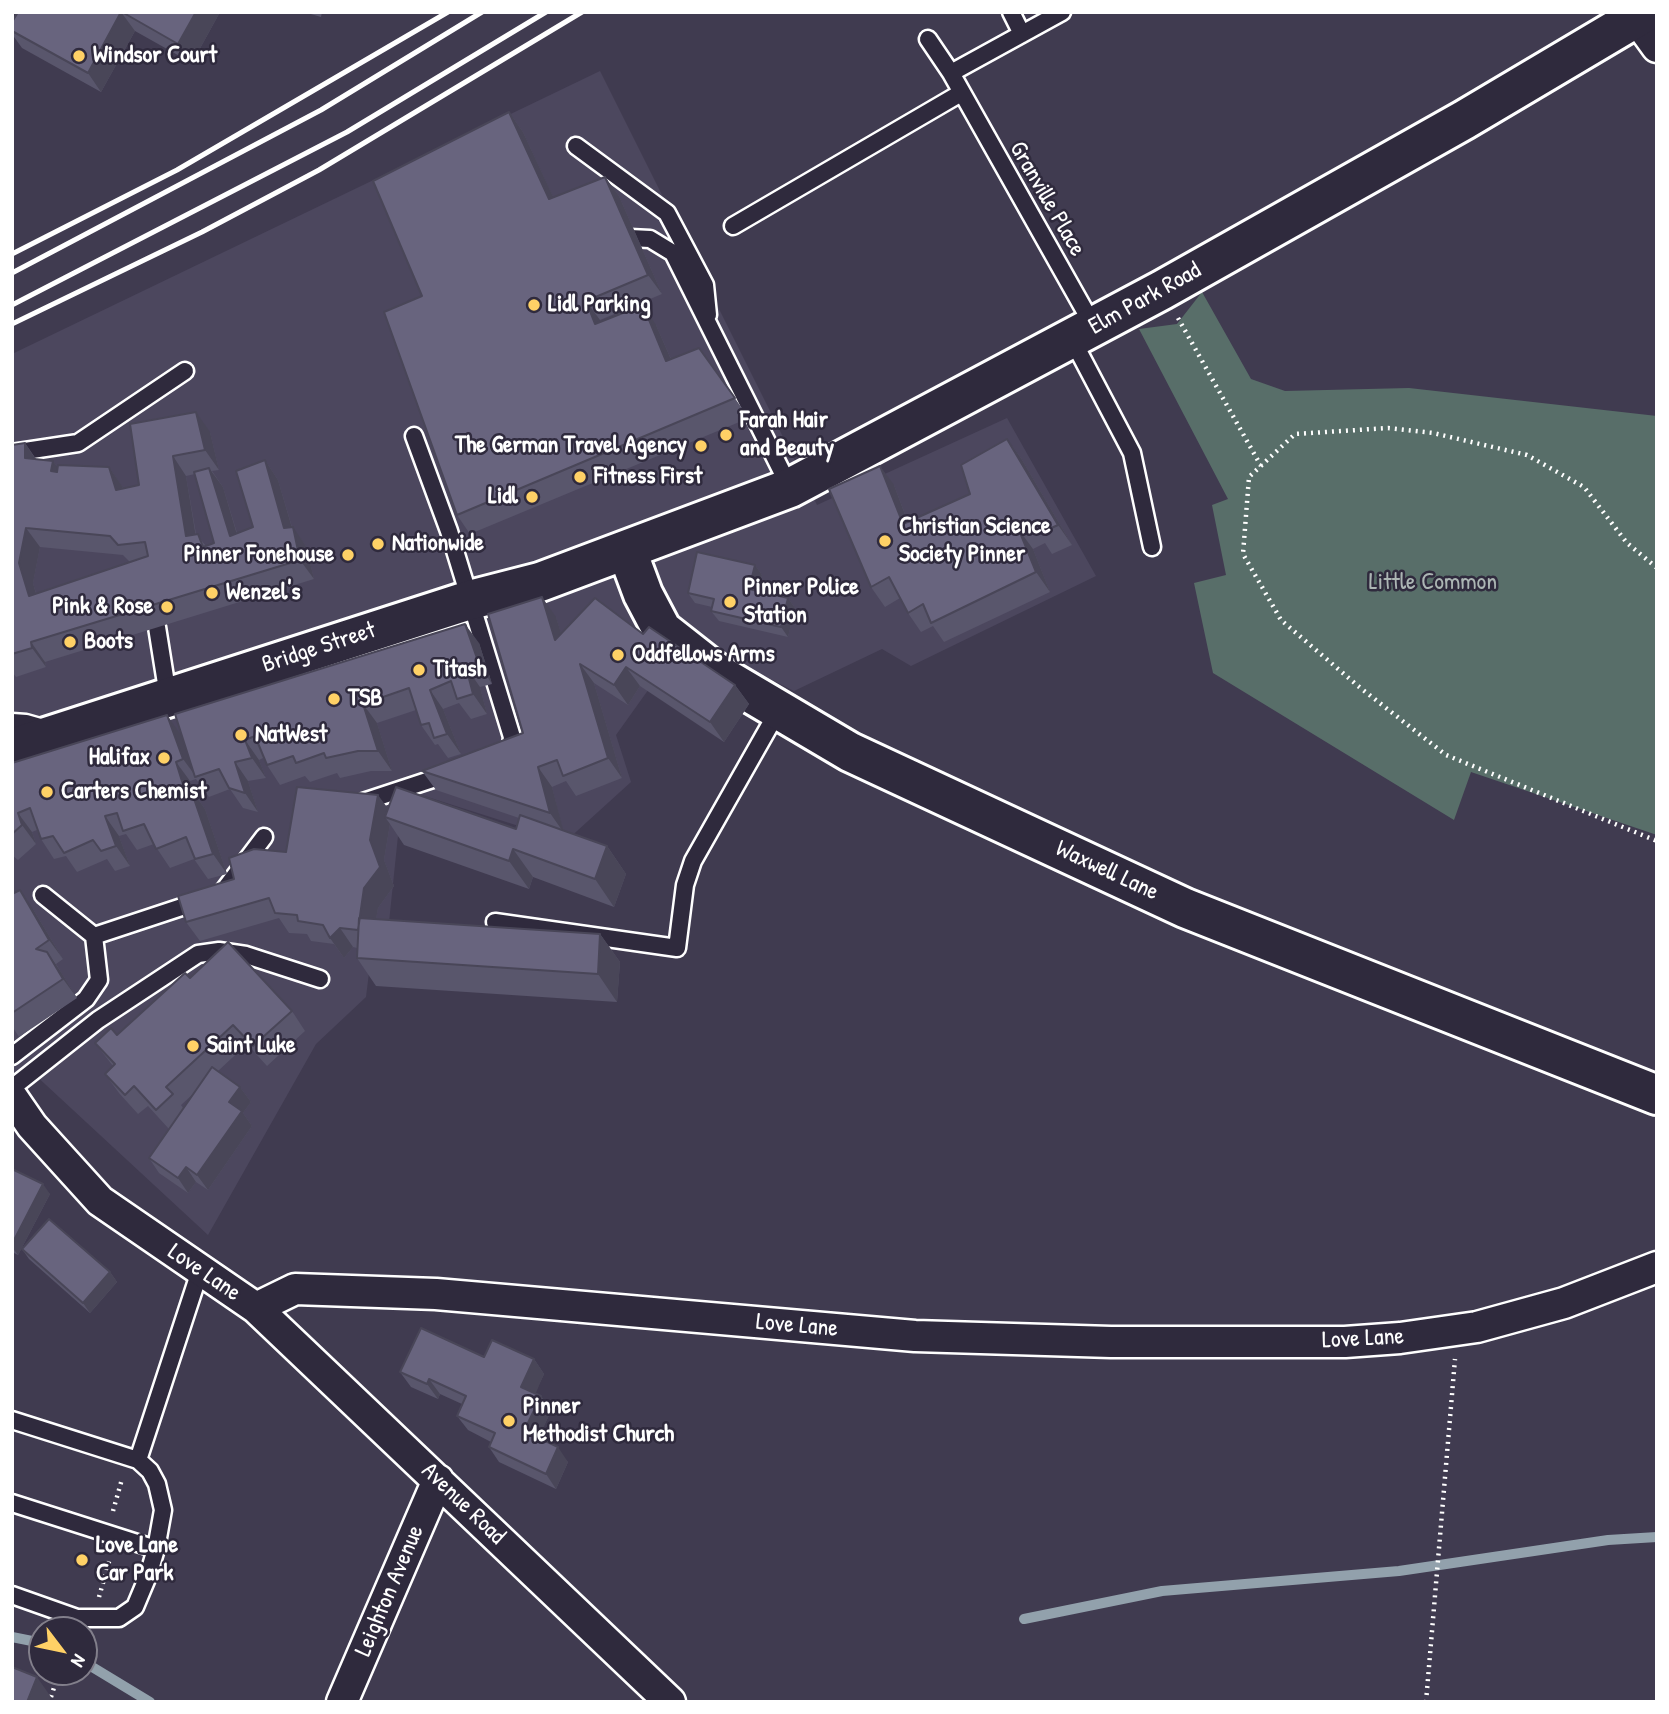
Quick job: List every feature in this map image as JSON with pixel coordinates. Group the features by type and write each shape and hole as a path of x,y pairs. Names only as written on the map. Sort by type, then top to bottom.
{"street":[{"name":"Elm Park Road","path":"627,551 790,488 1163,290 1464,120 1646,26"},
{"name":"Bridge Street","path":"12,748 470,600 540,582 627,551"},
{"name":"Waxwell Lane","path":"627,551 662,630 718,674 849,752 1185,908 1657,1096"},
{"name":"Love Lane","path":"12,1097 32,1126 100,1201 256,1308 295,1289 436,1294 915,1336 1111,1342 1345,1342 1457,1330 1564,1303 1657,1267"},
{"name":"Avenue Road","path":"256,1308 670,1702"},
{"name":"Leighton Avenue","path":"342,1702 438,1480"}],"lane":[{"path":"1010,12 1021,34"},
{"path":"951,74 1062,12"},
{"name":"Granville Place","path":"928,39 951,74 1083,333 1132,453 1152,547"},
{"path":"733,226 961,93"},
{"path":"576,146 667,213 705,285 708,325"},
{"path":"630,238 650,239 673,253 790,488"},
{"path":"12,453 78,443 185,370"},
{"path":"414,436 470,600 512,737 510,752 485,761"},
{"path":"157,627 168,696"},
{"path":"495,922 677,948 685,886 693,861 778,711"},
{"path":"12,722 57,732"},
{"path":"340,801 366,803 458,771"},
{"path":"94,936 221,894 264,837"},
{"path":"12,1056 86,999 99,980 94,936 43,895"},
{"path":"12,1088 98,1020 198,954 219,951 246,955 320,979"},
{"path":"138,1460 200,1271"},
{"path":"12,1420 138,1460 150,1471 157,1483 163,1510 156,1549 135,1606 119,1618 77,1618 12,1595"},
{"path":"12,1503 156,1549"}],"path":[{"path":"1163,290 1261,466"},
{"path":"1657,568 1627,543 1584,487 1527,455 1433,433 1388,428 1296,434 1249,477 1242,554 1281,620 1446,755 1657,841"},
{"path":"1426,1702 1457,1330"},
{"path":"51,1697 55,1686"}],"shaded area":[{"path":"600,71 817,505 1007,418 1096,576 911,666 882,649 794,691 686,637 616,735 631,782 566,841 418,794 401,807 388,932 374,932 366,997 316,1044 208,1235 32,1072 12,1103 12,354"}],"green space":[{"name":"Little Common","path":"1202,292 1251,379 1285,391 1409,388 1657,416 1657,835 1471,772 1454,820 1213,673 1194,583 1226,575 1212,505 1228,499 1139,329 1177,324"}],"building":[{"path":"18,12 121,12 88,73 12,31 12,22"},
{"path":"122,12 196,12 178,44"},
{"name":"Lidl Parking","path":"509,112 549,199 605,177 648,275 586,301 595,324 643,305 666,361 699,348 735,398 457,515 384,312 422,296 373,181"},
{"path":"196,412 205,450 173,456 186,536 198,534 203,547 214,543 194,472 209,468 230,536 253,527 236,471 265,460 284,528 293,527 300,560 31,642 32,648 12,654 12,445 25,443 25,458 53,461 51,471 57,472 58,465 109,467 116,490 139,485 130,424","holes":["26,528 110,536 118,545 145,542 148,556 29,596 19,563"]},
{"path":"1007,439 1058,525 1038,534 1031,523 1019,530 1036,572 931,623 923,604 908,613 889,577 871,587 829,489 880,466 903,524 970,494 961,465"},
{"path":"697,552 755,565 749,589 788,598 781,627 711,611 714,599 688,593"},
{"path":"542,597 555,640 595,598 643,634 649,627 735,685 710,722 626,667 614,685 580,664 608,758 563,776 557,760 538,767 550,813 422,771 523,733 488,614"},
{"path":"465,624 479,664 466,667 473,694 457,699 451,681 430,690 447,734 434,738 429,723 421,725 409,688 363,704 378,751 358,751 326,758 324,753 296,763 293,756 267,765 255,736 245,740 252,758 235,762 245,793 229,788 219,769 195,777 175,714"},
{"path":"167,715 183,759 176,762 185,791 191,790 213,854 195,859 186,837 156,849 144,824 123,831 117,813 105,816 116,846 101,851 93,840 64,853 53,836 41,839 30,808 18,813 22,825 12,834 12,763"},
{"path":"297,787 378,795 370,840 380,867 364,888 358,930 340,928 330,938 323,925 298,921 297,915 275,913 269,898 186,922 178,896 234,879 229,858 254,849 286,852"},
{"path":"396,787 516,829 520,815 607,846 595,879 513,849 509,861 385,817"},
{"path":"20,890 49,940 36,949 47,952 63,979 12,1013 12,894"},
{"path":"359,918 600,934 598,974 357,958"},
{"name":"Saint Luke","path":"228,942 292,1011 253,1046 233,1025 166,1087 173,1094 156,1110 134,1086 125,1095 105,1074 115,1064 95,1043 111,1028 117,1035 185,973 190,978"},
{"path":"212,1067 240,1087 229,1102 242,1111 197,1175 186,1167 178,1178 149,1158"},
{"path":"12,1169 43,1184 12,1244"},
{"path":"49,1219 110,1272 83,1303 22,1249"},
{"name":"Pinner Methodist Church","path":"421,1328 484,1357 492,1340 534,1359 521,1387 541,1396 524,1431 558,1447 546,1474 489,1447 495,1433 457,1416 466,1396 429,1379 427,1384 400,1372"},
{"path":"12,1667 28,1673 28,1686 33,1686 27,1702 12,1702"}],"waterway":[{"path":"1024,1619 1162,1591 1399,1571 1608,1540 1657,1537"},
{"path":"12,1637 28,1640"},
{"path":"98,1670 150,1702"}],"railway":[{"path":"12,254 177,170 448,12"},
{"path":"12,273 321,110 482,12"},
{"path":"12,305 347,132 546,12"},
{"path":"12,324 202,232 319,170 582,12"}],"place":[{"name":"Windsor Court","path":"79,56"},
{"name":"Lidl Parking","path":"534,305"},
{"name":"Farah Hair and Beauty","path":"726,435"},
{"name":"The German Travel Agency","path":"701,446"},
{"name":"Fitness First","path":"580,477"},
{"name":"Lidl","path":"532,497"},
{"name":"Christian Science Society Pinner","path":"885,541"},
{"name":"Nationwide","path":"378,544"},
{"name":"Pinner Fonehouse","path":"348,555"},
{"name":"Wenzel's","path":"212,593"},
{"name":"Pinner Police Station","path":"730,602"},
{"name":"Pink & Rose","path":"167,607"},
{"name":"Boots","path":"70,642"},
{"name":"Oddfellows Arms","path":"618,655"},
{"name":"Titash","path":"419,670"},
{"name":"TSB","path":"334,699"},
{"name":"NatWest","path":"241,735"},
{"name":"Halifax","path":"164,758"},
{"name":"Carters Chemist","path":"47,792"},
{"name":"Saint Luke","path":"193,1046"},
{"name":"Pinner Methodist Church","path":"509,1421"},
{"name":"Love Lane Car Park","path":"82,1560"}]}
